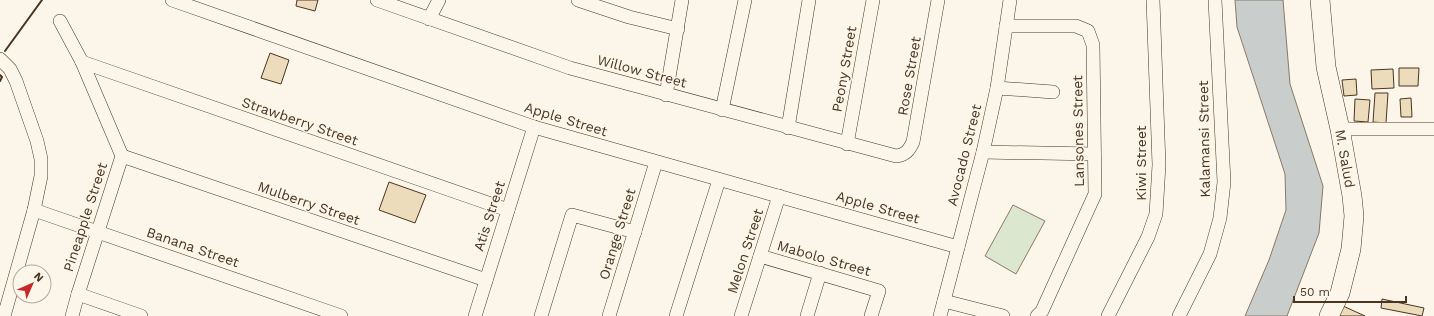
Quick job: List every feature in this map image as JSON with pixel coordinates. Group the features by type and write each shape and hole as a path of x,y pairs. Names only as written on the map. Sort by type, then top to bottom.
{"street":[{"name":"Apple Street","path":"172,0 534,127 958,247"},
{"name":"Willow Street","path":"377,0 570,68 847,144 896,156 903,155"},
{"path":"429,19 439,0"},
{"path":"578,0 629,17 678,29"},
{"path":"666,95 682,0"},
{"path":"722,110 745,0"},
{"path":"788,128 809,0"},
{"name":"Peony Street","path":"847,144 873,0"},
{"name":"Rose Street","path":"903,155 909,150 913,142 938,0"},
{"name":"Avocado Street","path":"940,316 983,152 997,88 1010,0"},
{"name":"Kiwi Street","path":"1108,316 1148,237 1156,214 1159,165 1153,0"},
{"name":"Kalamansi Street","path":"1179,316 1210,254 1220,218 1224,182 1215,0"},
{"name":"M. Salud","path":"1320,0 1326,67 1340,129 1352,196 1354,216 1351,250 1340,293 1330,316"},
{"name":"Pineapple Street","path":"60,21 82,62 122,156 97,231 72,316"},
{"name":"Lansones Street","path":"1006,26 1076,26 1088,30 1093,45 1095,194 1042,311 1037,316"},
{"path":"0,59 10,68 16,81 37,141 41,159 41,176 34,210 3,314"},
{"name":"Strawberry Street","path":"82,62 508,210"},
{"path":"997,88 1053,92"},
{"name":"Atis Street","path":"475,316 534,127"},
{"path":"1340,129 1434,128"},
{"path":"983,152 1094,154"},
{"name":"Mulberry Street","path":"122,156 486,280"},
{"name":"Orange Street","path":"609,316 656,162"},
{"path":"676,316 719,180"},
{"name":"Melon Street","path":"741,316 779,196"},
{"name":"Banana Street","path":"34,210 341,316"},
{"path":"541,316 572,215 635,232"},
{"name":"Mabolo Street","path":"760,256 879,291 871,316"},
{"path":"807,316 820,273"},
{"path":"78,294 140,316"},
{"path":"944,301 1003,316"}],"green space":[{"path":"1013,205 1045,221 1016,274 985,256"}],"shaded area":[{"path":"1235,0 1283,0 1290,84 1323,186 1319,233 1287,316 1245,316 1269,260 1286,210 1285,174 1237,27"}],"building":[{"path":"297,0 318,0 315,11 296,6"},
{"path":"270,53 289,60 281,84 261,78"},
{"path":"1399,68 1419,68 1418,86 1399,86"},
{"path":"1393,69 1394,88 1372,89 1371,70"},
{"path":"1356,79 1357,95 1344,96 1342,80"},
{"path":"1375,93 1388,93 1386,123 1373,122"},
{"path":"1411,98 1412,117 1401,117 1400,99"},
{"path":"1355,99 1370,100 1368,122 1354,121"},
{"path":"389,182 426,195 415,223 379,210"},
{"path":"1382,299 1424,308 1422,316 1381,308"},
{"path":"1343,306 1365,316 1339,316"}],"wall":[{"path":"5,51 42,0"},
{"path":"0,75 2,77 0,81"}]}
